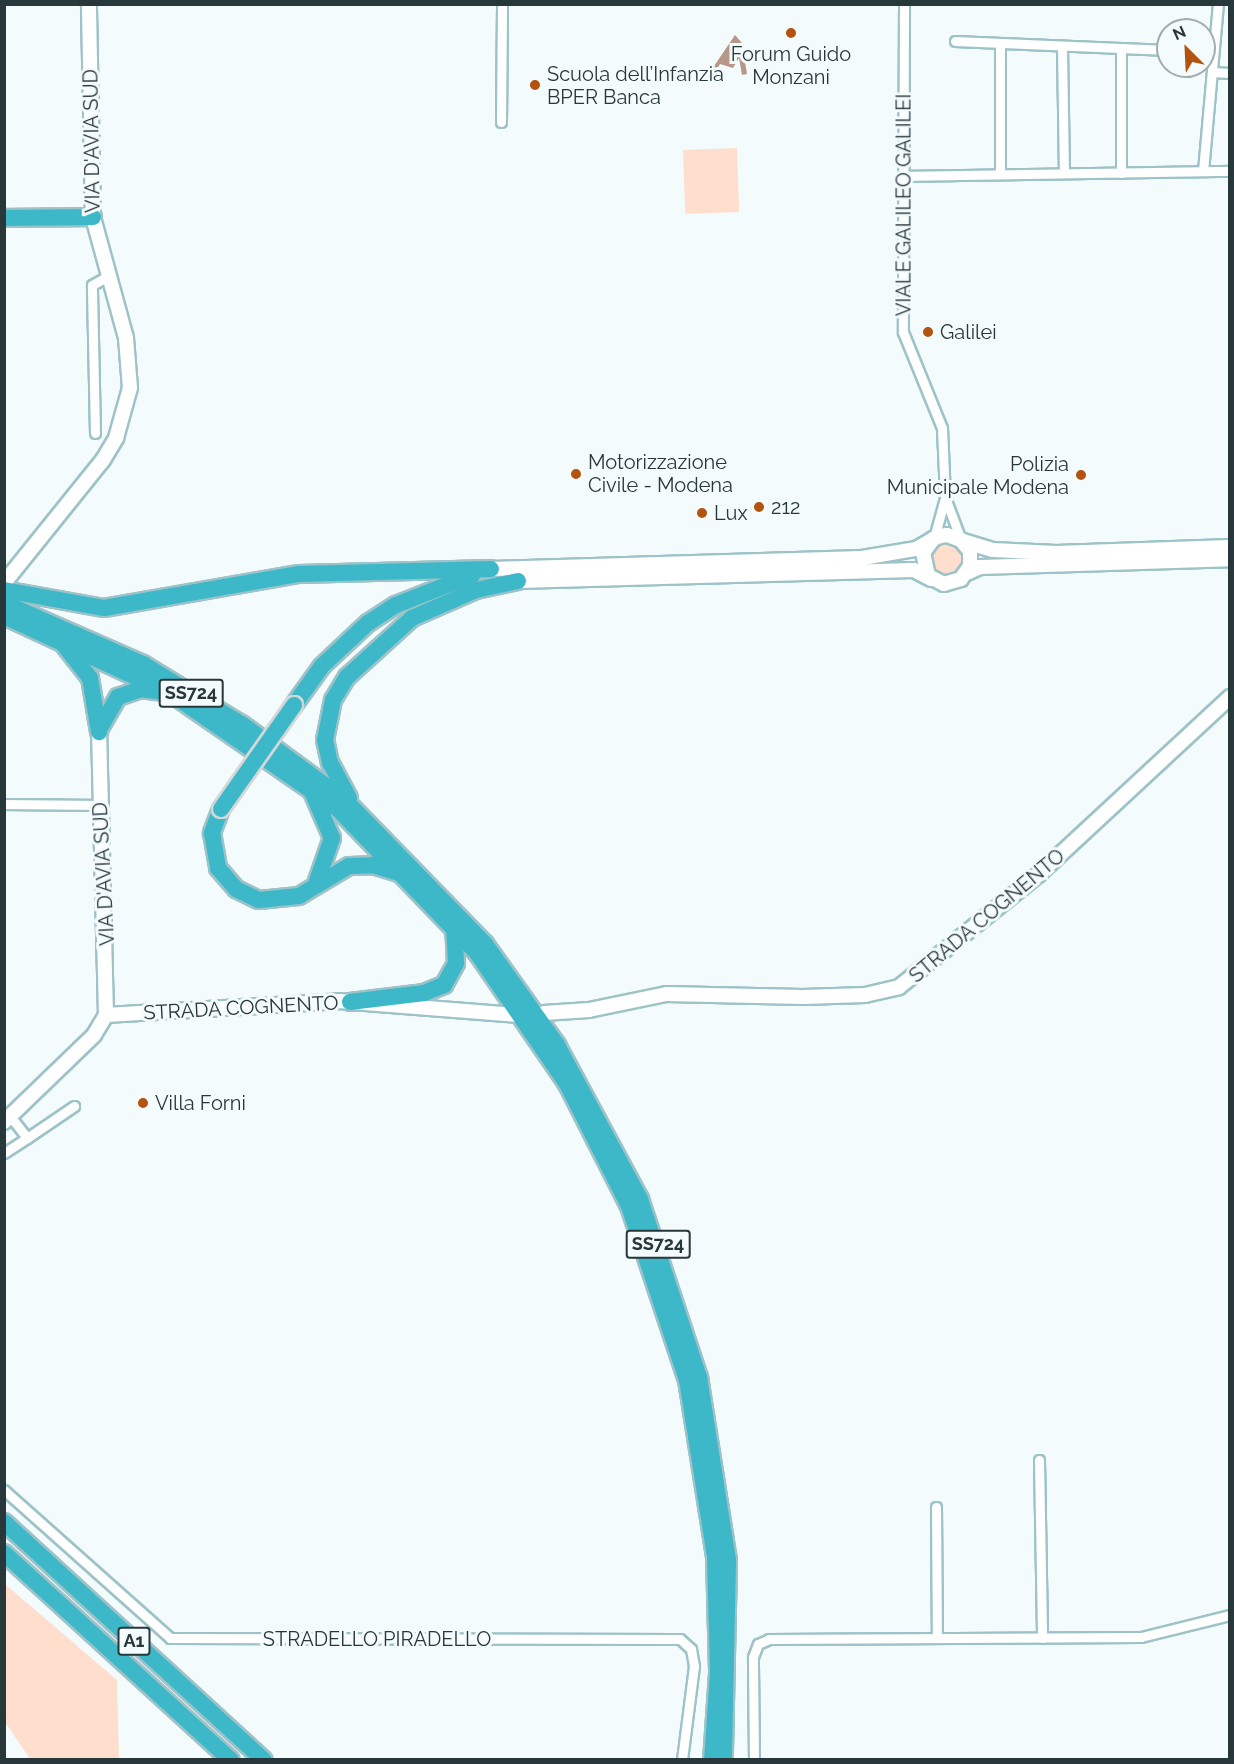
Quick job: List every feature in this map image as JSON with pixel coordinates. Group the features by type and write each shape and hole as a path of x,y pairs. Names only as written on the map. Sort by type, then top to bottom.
{"highway":[{"path":"4,218 93,217"},
{"path":"407,876 360,864 315,884 299,896 271,902 236,890 218,868 212,833 221,809 322,666 368,622 443,585 490,569"},
{"path":"4,590 104,608 299,574 490,569"},
{"path":"443,585 518,581"},
{"path":"360,813 338,781 325,740 333,700 347,677 412,618 454,598 518,581"},
{"name":"SS724","path":"4,603 143,664 243,725 360,813 436,888 536,1013 605,1127 663,1256 699,1377 721,1491 731,1623 724,1760"},
{"name":"SS724","path":"4,616 55,636 170,693 307,786 407,876 452,926 528,1023 572,1092 629,1206 672,1322 700,1438 715,1556 718,1673 712,1760"},
{"path":"55,636 90,678 99,732"},
{"path":"99,732 109,707 128,691 170,693"},
{"path":"307,786 332,838 315,884"},
{"path":"350,1002 424,993 444,985 456,963 452,926"},
{"name":"A1","path":"4,1522 264,1760"},
{"name":"A1","path":"4,1553 231,1760"}],"street":[{"name":"VIA D'AVIA SUD","path":"4,583 103,460 125,411 130,367 93,217 89,4"},
{"path":"501,122 502,4"},
{"name":"VIALE GALILEO GALILEI","path":"904,4 903,333 942,428 945,498 933,539"},
{"path":"955,42 1156,49"},
{"path":"1000,44 1000,173"},
{"path":"1062,47 1064,173"},
{"path":"1121,48 1121,173"},
{"path":"1203,171 1211,78"},
{"path":"903,176 1230,171"},
{"path":"95,432 92,285 108,276"},
{"path":"945,498 971,559 967,573"},
{"path":"490,569 862,558 916,549 933,539 947,535 993,550 1056,554 1230,547"},
{"path":"933,539 922,561 935,581"},
{"path":"518,581 914,570 935,581 953,583 980,567 1230,559"},
{"name":"STRADA COGNENTO","path":"544,1013 666,994 803,997 865,995 899,987 1038,875 1230,697"},
{"name":"VIA D'AVIA SUD","path":"99,732 100,805 109,979 106,1015"},
{"path":"4,804 100,805"},
{"name":"STRADA COGNENTO","path":"106,1015 350,1002 475,1016 514,1015"},
{"path":"27,1138 7,1119 94,1035 106,1015"},
{"path":"4,1154 74,1106"},
{"path":"1039,1460 1042,1638"},
{"name":"STRADELLO PIRADELLO","path":"4,1490 170,1638 681,1639 691,1649 694,1666 682,1760"},
{"path":"936,1507 937,1638"},
{"path":"754,1760 753,1657 763,1641 1151,1636 1230,1615"}],"shaded area":[{"path":"735,35 742,43 747,74 742,75 739,58 733,68 720,64 710,81 704,81"},
{"path":"737,148 739,212 685,214 683,150"},
{"path":"946,541 959,546 964,559 959,572 946,577 933,572 928,559 933,546"},
{"path":"5,1584 117,1680 119,1759 30,1759 5,1722"}],"place":[{"name":"Forum Guido Monzani","path":"791,33"},
{"name":"Scuola dell’Infanzia BPER Banca","path":"535,85"},
{"name":"Galilei","path":"928,332"},
{"name":"Motorizzazione Civile - Modena","path":"576,474"},
{"name":"Polizia Municipale Modena","path":"1081,475"},
{"name":"212","path":"759,507"},
{"name":"Lux","path":"702,513"},
{"name":"Villa Forni","path":"143,1103"}]}
